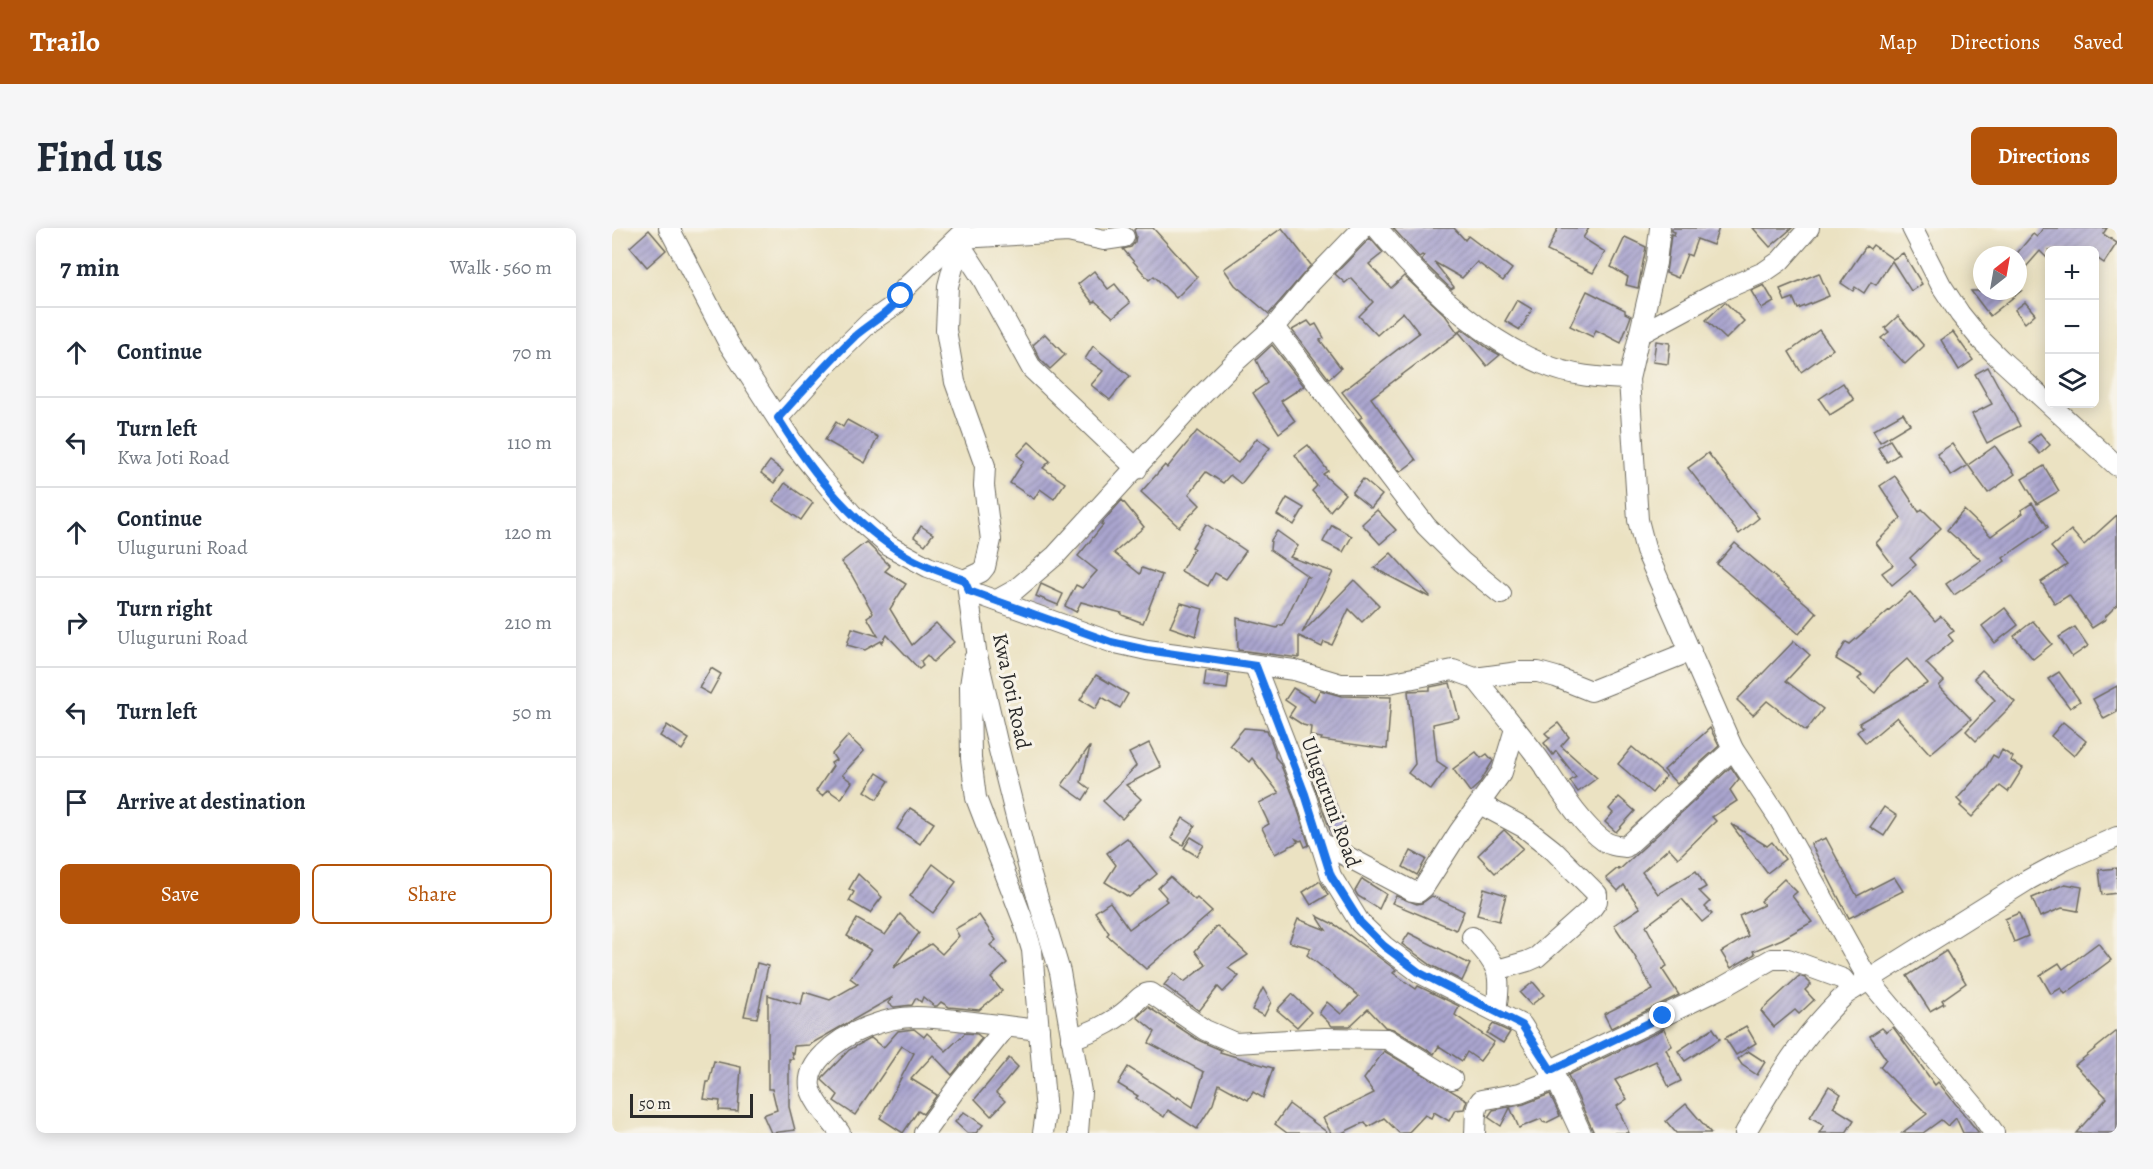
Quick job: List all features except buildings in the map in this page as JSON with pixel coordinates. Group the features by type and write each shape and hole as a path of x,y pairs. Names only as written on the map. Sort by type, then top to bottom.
{"street":[{"path":"669,228 729,344 793,443 852,514 890,546 906,556 998,600 1111,642 1147,650 1294,670 1341,684 1358,685 1409,680 1453,670 1475,678 1519,672 1538,672 1556,676 1591,691 1691,651"},
{"path":"998,600 1015,590 1056,555 1210,387 1234,362 1274,327 1312,281 1363,228"},
{"path":"1377,228 1410,265 1461,314 1509,346 1543,365 1578,375 1629,379"},
{"path":"1660,228 1656,263 1629,379 1638,520 1646,551 1733,749 1778,817 1860,984 1981,1114 1994,1133"},
{"path":"1640,334 1718,292 1764,272 1780,261 1809,228"},
{"path":"1912,228 1941,285 1960,314 1981,339 2117,466"},
{"path":"778,418 820,370 870,322 896,304 905,288 962,236 1068,232 1104,240 1124,237"},
{"path":"962,236 982,278 1032,369 1137,469"},
{"path":"962,236 948,286 946,330 955,382 985,466 984,486 991,540 985,567 967,586"},
{"path":"1274,327 1426,526 1462,562 1501,594"},
{"name":"Kwa Joti Road","path":"967,586 976,651 998,746 1029,869 1060,972 1081,1092 1078,1133"},
{"path":"976,651 971,668 970,686 971,758 976,798 1023,920 1032,950 1046,1112 1043,1133"},
{"name":"Uluguruni Road","path":"1256,666 1305,794 1331,876 1355,915 1384,946 1420,973 1522,1025 1553,1075 1581,1133"},
{"path":"1475,678 1592,831 1605,843 1614,846 1626,847 1733,749"},
{"path":"1320,842 1412,891 1418,892 1424,887 1502,772 1515,729"},
{"path":"1479,804 1525,828 1588,882 1597,894 1597,901 1592,908 1546,950 1528,961 1497,970"},
{"path":"1745,1133 1804,1038 1822,1016 1860,984 2046,870 2117,837"},
{"path":"1472,937 1491,959 1497,970 1500,985 1496,1011"},
{"path":"1475,1133 1476,1113 1481,1100 1520,1093 1772,960 1788,958 1860,984"},
{"path":"1071,1039 1109,1023 1146,993 1151,993 1205,1030 1235,1043 1325,1038 1388,1039 1452,1079"},
{"path":"840,1133 815,1097 810,1087 810,1077 817,1061 828,1050 850,1035 892,1020 914,1017 1040,1030"},
{"path":"924,1133 1006,1027"}],"route":[{"path":"901,296 896,304 870,322 820,370 778,418 793,443 852,514 890,546 906,556 927,567 964,580 969,591 1111,642 1147,650 1256,666 1305,794 1331,876 1360,922 1384,946 1420,973 1522,1025 1551,1070 1663,1016"}]}
